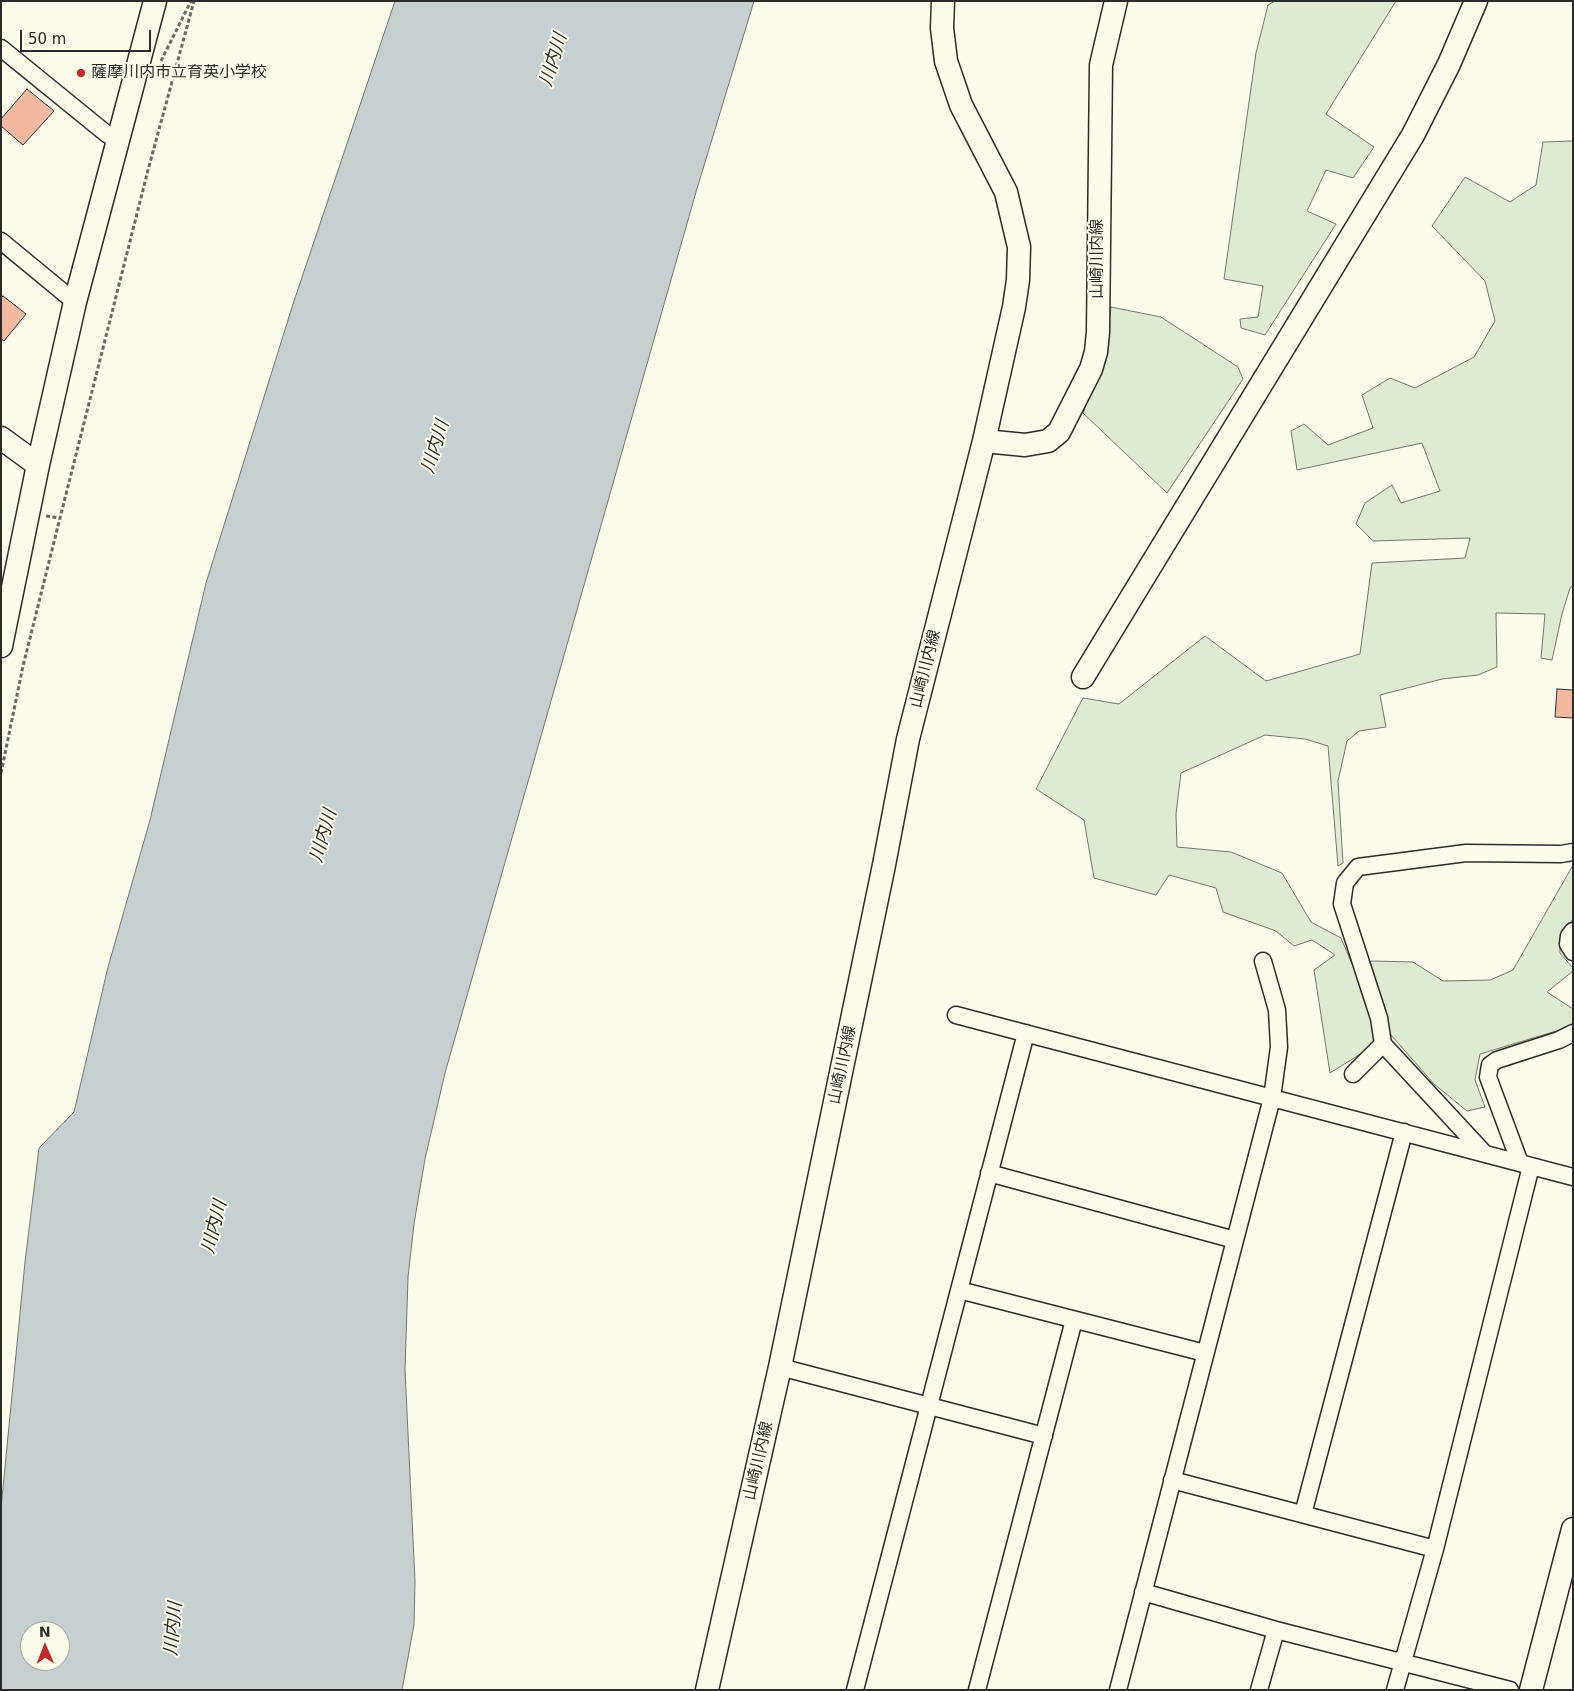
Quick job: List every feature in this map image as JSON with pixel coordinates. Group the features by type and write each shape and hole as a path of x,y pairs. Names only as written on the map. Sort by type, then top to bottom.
{"main road":[{"path":"2,642 38,465 75,302 155,1"},
{"name":"山崎川内線","path":"706,1690 780,1367 884,865 908,739 984,441 1014,307 1018,280 1019,247 1006,192 962,105 946,61 942,28 943,1"},
{"name":"山崎川内線","path":"984,441 1025,445 1048,441 1059,432 1091,369 1096,352 1098,332 1101,66 1116,1"},
{"path":"1083,677 1413,135 1450,64 1476,1"},
{"path":"1,438 38,465"},
{"path":"1531,1690 1573,1529"}],"street":[{"path":"1,48 108,135 121,134"},
{"path":"1,241 75,302"},
{"path":"1486,1154 1383,1044 1379,1018 1342,904 1345,883 1358,867 1466,854 1561,854 1573,852"},
{"path":"1573,931 1569,936 1568,944 1573,952"},
{"path":"1118,1690 1272,1098 1279,1048 1277,1010 1263,961"},
{"path":"956,1015 1573,1177"},
{"path":"855,1690 1026,1033"},
{"path":"1395,1690 1435,1549 1525,1164 1488,1077 1490,1065 1496,1060 1559,1040 1573,1033"},
{"path":"1353,1074 1383,1044"},
{"path":"1304,1514 1404,1132"},
{"path":"989,1173 1235,1240"},
{"path":"959,1290 1206,1353"},
{"path":"977,1690 1074,1320"},
{"path":"780,1367 1044,1436"},
{"path":"1172,1480 1435,1549"},
{"path":"1143,1592 1276,1630 1510,1690"},
{"path":"1260,1690 1276,1630"}],"path":[{"path":"1,773 21,675 148,170 194,1"}],"green space":[{"path":"1275,1 1396,1 1326,114 1374,147 1353,178 1326,170 1307,211 1336,224 1265,335 1241,328 1240,319 1258,317 1263,286 1224,279 1256,53 1268,5"},
{"path":"1573,141 1573,586 1570,588 1562,614 1552,660 1541,658 1545,614 1496,613 1497,667 1478,675 1442,679 1380,695 1386,727 1359,731 1347,741 1338,781 1343,863 1338,866 1328,746 1305,739 1265,735 1181,773 1176,814 1177,847 1231,852 1282,873 1311,922 1341,938 1352,964 1373,961 1413,962 1443,981 1490,980 1513,970 1573,865 1573,919 1560,937 1560,953 1573,968 1573,971 1547,992 1573,1009 1573,1026 1480,1054 1475,1080 1485,1107 1467,1111 1434,1084 1391,1035 1330,1073 1314,970 1335,955 1312,940 1294,946 1276,931 1223,912 1216,888 1169,875 1156,895 1094,878 1084,820 1036,789 1083,698 1119,704 1205,636 1266,681 1360,654 1372,563 1465,558 1470,538 1373,541 1356,524 1365,503 1392,485 1401,503 1440,491 1422,443 1297,470 1291,431 1304,424 1328,445 1373,428 1362,395 1390,378 1415,388 1474,357 1495,321 1485,281 1432,226 1465,177 1510,202 1536,185 1543,142"},
{"path":"1111,307 1161,317 1238,367 1243,379 1167,493 1083,413 1105,354"}],"water":[{"name":"川内川","path":"395,1 754,1 696,192 445,1073 425,1159 414,1224 408,1277 405,1370 415,1581 414,1625 402,1690 1,1690 1,1508 25,1262 39,1148 74,1112 108,967 150,820 206,583 293,304"}],"building":[{"path":"27,89 54,111 23,145 1,126 1,119"},
{"path":"3,296 26,314 4,341 1,339 1,298"},
{"path":"1557,689 1573,690 1573,718 1555,717"}],"place":[{"name":"薩摩川内市立育英小学校","path":"81,73"}]}
